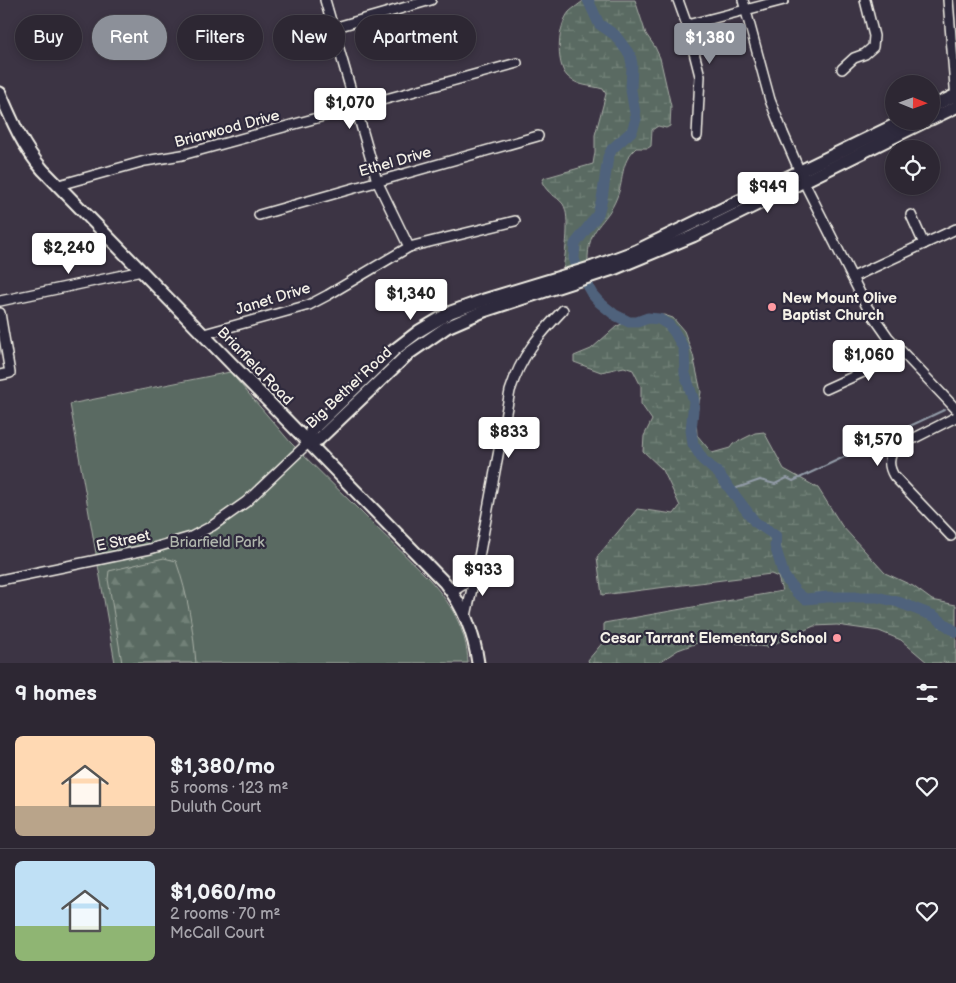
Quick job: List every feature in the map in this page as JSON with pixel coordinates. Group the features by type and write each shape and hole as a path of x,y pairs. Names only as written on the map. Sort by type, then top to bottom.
{"main road":[{"name":"Briarfield Road","path":"0,94 18,133 31,155 59,186 452,592 466,616 474,638 478,663"},
{"path":"940,104 956,100"},
{"path":"940,112 956,100"},
{"name":"Big Bethel Road","path":"802,177 887,130"},
{"name":"Big Bethel Road","path":"308,443 319,439 408,354 439,332 484,311 595,271 906,130"}],"street":[{"path":"325,0 329,15"},
{"path":"345,25 431,0"},
{"path":"678,0 687,24 700,76 697,136"},
{"path":"687,24 744,5 784,0"},
{"path":"842,69 854,58 865,54 872,47 874,36 865,0"},
{"path":"948,0 956,100"},
{"path":"744,5 770,100 783,133 802,177 873,317 903,354 956,409"},
{"path":"342,60 377,181 409,247"},
{"name":"Briarwood Drive","path":"59,186 145,162 182,156 517,63"},
{"name":"Ethel Drive","path":"259,215 538,136"},
{"path":"911,215 924,244"},
{"name":"Janet Drive","path":"204,334 309,304 328,295 409,247 515,221"},
{"path":"853,277 956,229"},
{"path":"0,301 142,272"},
{"path":"466,616 516,372 538,335 562,310"},
{"path":"0,313 10,374 0,375"},
{"path":"826,389 903,354"},
{"path":"951,536 894,476 889,462 895,448 956,417"},
{"name":"E Street","path":"0,580 150,549 191,537 212,526 246,502 308,443"},
{"path":"452,592 469,581 476,572"}],"green space":[{"path":"584,0 635,0 646,34 660,58 671,106 670,126 666,128 658,126 652,130 651,146 648,148 636,148 627,160 613,207 594,233 589,250 588,263 563,270 567,217 563,204 547,190 542,182 544,178 593,164 595,135 606,94 603,89 571,80 563,70 561,62 559,44 562,26 569,12"},
{"path":"664,315 673,318 684,331 693,355 701,392 696,419 697,435 712,453 730,448 733,444 755,433 764,432 784,469 818,488 842,526 885,573 913,586 932,600 956,605 956,663 928,663 901,640 879,631 837,625 814,626 767,647 708,639 678,650 658,663 589,663 588,660 604,641 604,623 782,591 778,577 771,574 602,595 597,557 637,509 674,514 680,506 663,470 643,451 644,436 652,420 641,404 641,386 633,370 624,367 601,372 574,362 574,356 591,349 617,326 640,317"},
{"name":"Briarfield Park","path":"230,372 291,443 436,587 450,606 461,627 468,663 115,663 70,404"},
{"path":"164,558 176,561 184,586 196,663 122,663 108,579 109,571"}],"waterway":[{"path":"588,0 599,24 615,35 630,55 632,64 631,90 636,119 632,131 612,149 608,157 598,214 575,244 574,258 576,266 592,294 615,315 629,322 637,322 648,318 659,319 669,325 675,333 684,349 685,374 694,401 691,430 693,444 703,460 718,473 755,522 776,536 775,546 784,576 796,592 805,599 877,597 898,602 934,616 956,632"},
{"path":"731,490 760,480 775,484 787,478 793,481 944,410"}],"place":[{"name":"New Mount Olive Baptist Church","path":"772,307"},
{"name":"Cesar Tarrant Elementary School","path":"837,638"}]}
